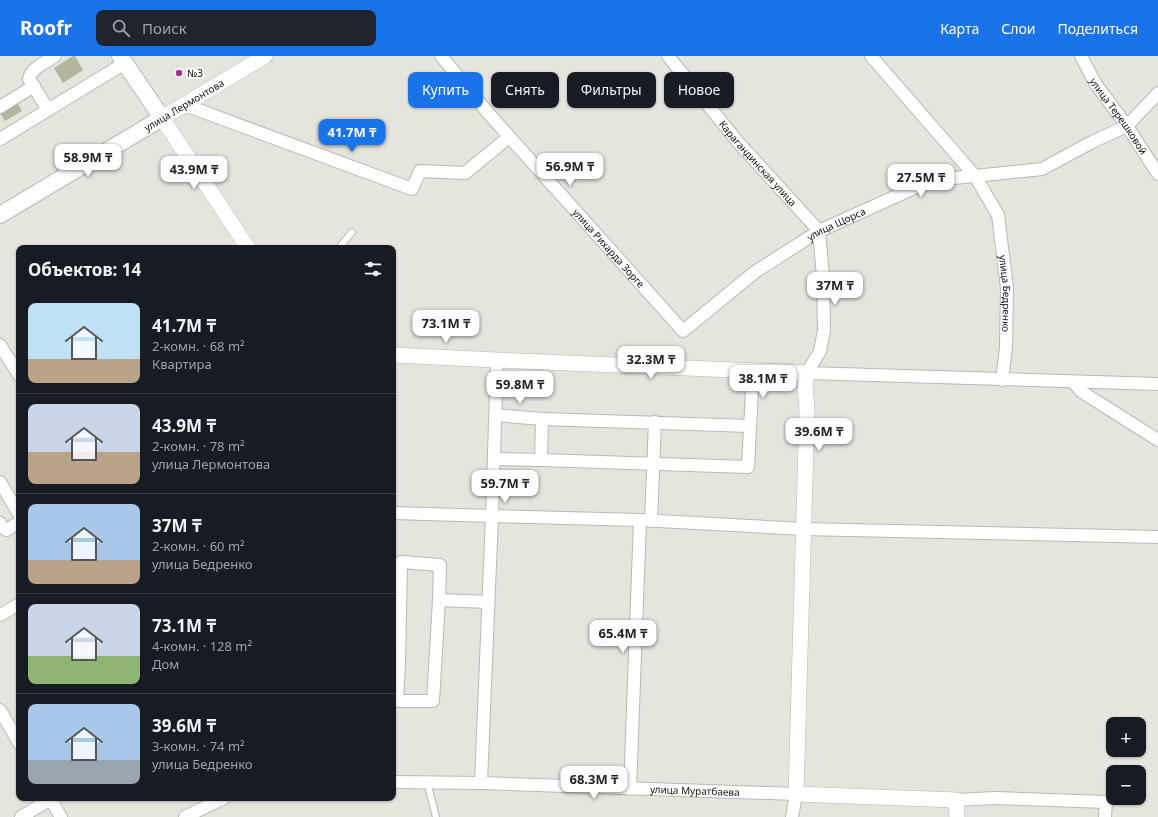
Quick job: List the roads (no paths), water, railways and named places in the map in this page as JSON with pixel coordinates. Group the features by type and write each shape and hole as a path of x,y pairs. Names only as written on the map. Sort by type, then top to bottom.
{"main road":[{"path":"122,59 162,118"},
{"name":"улица Лермонтова","path":"0,215 162,118"}],"street":[{"path":"48,110 29,79 33,70 55,56"},
{"name":"улица Лермонтова","path":"162,118 265,56"},
{"name":"улица Рихарда Зорге","path":"441,56 509,137 683,331"},
{"name":"Карагандинская улица","path":"668,56 738,142 819,231"},
{"name":"улица Бедренко","path":"871,56 975,176 998,215 1007,288 1006,348 1002,380"},
{"name":"улица Терешковой","path":"1081,56 1095,83 1127,126 1158,174"},
{"path":"0,139 48,110 122,59"},
{"path":"0,107 34,86"},
{"name":"улица Щорса","path":"683,331 755,272 819,231 932,180 1042,169 1092,142 1127,126 1158,93"},
{"path":"185,105 412,189 420,171 465,173 509,137"},
{"path":"162,118 246,245"},
{"path":"792,817 796,794 807,409 805,384 807,373 820,351 824,330 823,276 819,231"},
{"path":"0,345 16,371"},
{"path":"396,354 807,373 1158,384"},
{"path":"481,783 497,360"},
{"path":"494,459 748,467 753,370"},
{"path":"1073,382 1082,392 1158,440"},
{"path":"495,415 542,419 750,426"},
{"path":"541,460 542,419"},
{"path":"630,789 646,520 654,464 655,422"},
{"path":"0,482 16,509"},
{"path":"396,513 646,520 803,529 1158,537"},
{"path":"0,523 2,527 7,530 16,524"},
{"path":"401,562 440,566 433,701 397,701 396,664 401,562"},
{"path":"439,600 488,602"},
{"path":"0,615 16,606"},
{"path":"0,710 16,739"},
{"name":"улица Муратбаева","path":"396,782 481,783 956,800"},
{"path":"957,817 956,800 996,798 1106,802 1105,817"},
{"path":"21,817 45,801"},
{"path":"52,801 61,817"},
{"path":"185,817 218,801"}],"lane":[{"path":"341,245 352,232"},
{"path":"427,782 436,817"}],"place":[{"name":"№3","path":"179,73"}]}
